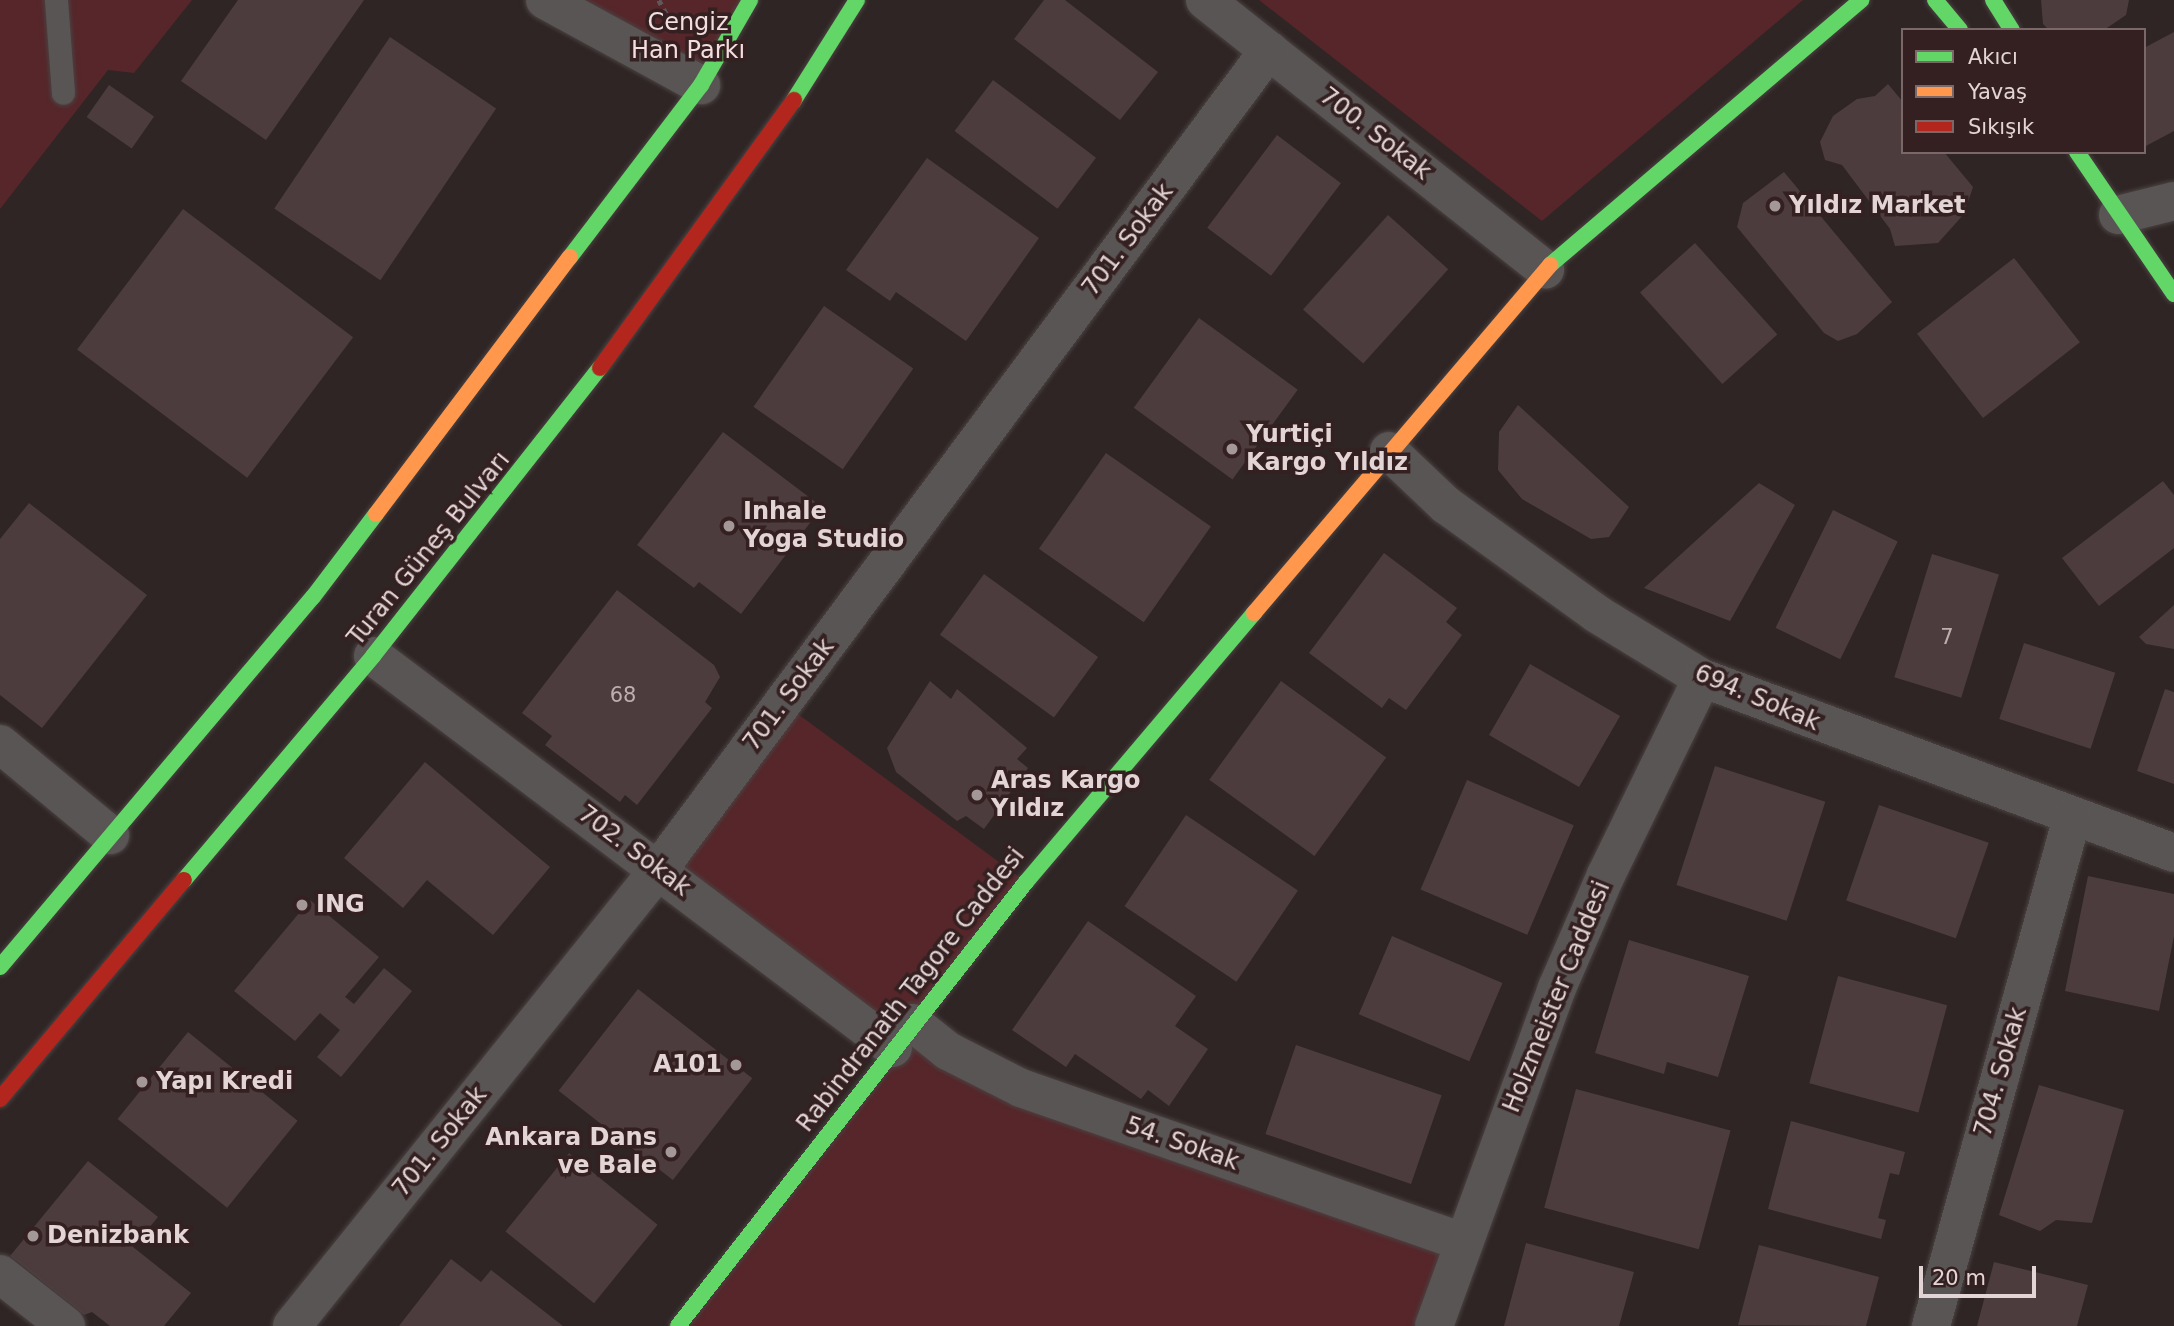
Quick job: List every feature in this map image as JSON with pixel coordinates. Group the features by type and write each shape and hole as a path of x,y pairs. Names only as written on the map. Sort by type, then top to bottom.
{"main road":[{"path":"0,967 313,597 701,85 750,0"},
{"name":"Turan Güneş Bulvarı","path":"0,1099 373,656 580,396 775,130 857,0"},
{"name":"Rabindranath Tagore Caddesi","path":"677,1326 1026,881 1545,269 1861,0"},
{"path":"1935,0 1958,28"},
{"path":"1993,0 2011,28"},
{"path":"2078,154 2174,294"}],"street":[{"path":"545,0 701,85"},
{"name":"700. Sokak","path":"1205,0 1545,269"},
{"name":"701. Sokak","path":"292,1326 659,869 1269,50"},
{"path":"2119,215 2174,201"},
{"name":"694. Sokak","path":"1390,451 1457,513 1597,614 1702,678 2072,818 2174,853"},
{"name":"702. Sokak","path":"373,656 659,869 903,1036"},
{"name":"Holzmeister Caddesi","path":"1434,1326 1462,1242 1557,988 1606,875 1702,678"},
{"path":"0,744 110,835"},
{"name":"704. Sokak","path":"1931,1326 2072,818"},
{"name":"54. Sokak","path":"903,1036 948,1051 1021,1088 1462,1242"},
{"path":"0,1274 66,1326"}],"lane":[{"path":"56,0 63,93"}],"green space":[{"path":"0,0 192,0 134,73 108,70 0,209"},
{"name":"Cengiz Han Parkı","path":"545,0 754,0 701,85"},
{"path":"1259,0 1803,0 1542,221"},
{"path":"783,703 1026,882 913,1022 948,1051 1462,1242 1434,1326 678,1326 892,1049 659,869"}],"building":[{"path":"238,0 364,0 266,140 181,81"},
{"path":"1044,0 1065,0 1158,72 1120,120 1014,39"},
{"path":"2041,0 2129,0 2126,15 2107,28 2047,28 2043,24"},
{"path":"2174,32 2174,131 2146,146 2146,47"},
{"path":"390,37 496,109 380,280 274,209"},
{"path":"993,80 1096,158 1058,209 954,131"},
{"path":"1888,84 1901,100 1901,154 1946,154 1973,187 1964,214 1938,243 1895,246 1890,229 1842,165 1825,160 1820,142 1833,116 1857,99 1875,96"},
{"path":"109,85 154,117 132,148 87,117"},
{"path":"1277,135 1341,183 1271,276 1207,228"},
{"path":"927,158 1039,238 966,341 896,292 890,301 846,270"},
{"path":"1784,172 1892,302 1857,334 1838,341 1824,333 1737,227 1743,203"},
{"path":"183,209 353,337 247,478 77,350"},
{"path":"1388,215 1448,269 1363,364 1303,309"},
{"path":"1695,243 1777,334 1722,384 1640,293"},
{"path":"2014,258 2080,342 1983,418 1917,334"},
{"path":"824,306 913,369 843,469 753,407"},
{"path":"1199,318 1298,390 1232,480 1134,408"},
{"path":"1518,405 1629,507 1609,537 1591,539 1522,499 1498,470 1499,432"},
{"name":"Inhale Yoga Studio","path":"723,432 822,507 741,614 699,582 694,588 637,545"},
{"path":"1106,453 1211,526 1144,622 1039,549"},
{"path":"2163,481 2174,495 2174,548 2099,606 2062,558"},
{"path":"1759,483 1795,505 1730,621 1644,588"},
{"path":"29,503 147,595 42,728 0,695 0,539"},
{"path":"1833,510 1898,542 1840,659 1776,628"},
{"path":"1384,553 1457,608 1446,622 1462,635 1406,710 1389,698 1382,708 1309,653"},
{"path":"1932,554 1999,574 1961,698 1894,677"},
{"path":"984,574 1098,657 1054,718 940,635"},
{"path":"617,590 714,665 720,677 705,702 712,708 637,805 625,795 620,802 545,745 552,736 522,713"},
{"path":"2174,605 2174,649 2146,644 2139,637"},
{"path":"2024,643 2115,673 2091,749 1999,719"},
{"path":"1530,664 1620,716 1579,787 1489,735"},
{"path":"930,681 951,699 957,689 1027,748 1017,759 1028,768 984,829 966,816 957,821 896,772 887,748"},
{"path":"1281,681 1386,757 1314,856 1209,780"},
{"path":"2165,689 2174,692 2174,784 2137,771"},
{"path":"425,762 550,867 493,935 427,880 403,908 344,858"},
{"path":"1715,766 1825,802 1787,921 1676,885"},
{"path":"1467,780 1574,825 1527,935 1421,890"},
{"path":"1879,805 1989,843 1956,938 1846,900"},
{"path":"1186,815 1298,890 1236,982 1124,906"},
{"path":"2088,876 2174,894 2174,936 2159,1011 2065,991"},
{"path":"310,900 379,957 345,997 354,1004 384,968 412,991 341,1077 317,1057 340,1030 320,1013 295,1041 234,991"},
{"path":"1088,921 1196,996 1175,1026 1208,1049 1169,1106 1148,1090 1141,1099 1075,1054 1066,1067 1012,1030"},
{"path":"1392,936 1502,983 1469,1061 1359,1014"},
{"path":"1629,940 1749,976 1718,1077 1667,1062 1664,1074 1595,1053"},
{"path":"1838,976 1947,1005 1918,1112 1809,1083"},
{"path":"638,989 752,1078 673,1180 559,1091"},
{"path":"188,1032 298,1121 227,1208 118,1119"},
{"path":"1296,1045 1442,1095 1411,1184 1265,1134"},
{"path":"2039,1085 2124,1110 2092,1223 2056,1220 2040,1231 1999,1215"},
{"path":"1576,1089 1731,1130 1699,1249 1544,1208"},
{"path":"1791,1121 1905,1152 1899,1175 1890,1173 1878,1218 1886,1220 1881,1239 1768,1209"},
{"path":"569,1153 658,1225 594,1303 505,1231"},
{"path":"88,1161 158,1217 133,1247 191,1293 164,1326 110,1326 92,1312 84,1315 10,1256"},
{"path":"1526,1243 1634,1272 1619,1326 1504,1326"},
{"path":"1759,1245 1879,1277 1866,1326 1738,1325"},
{"path":"451,1259 481,1282 491,1270 563,1326 399,1326"},
{"path":"1994,1262 2088,1285 2077,1326 1977,1326"}],"traffic: fast":[{"path":"570,257 701,85 750,0"},
{"path":"794,100 857,0"},
{"path":"1550,265 1861,0"},
{"path":"1935,0 1958,28"},
{"path":"1993,0 2011,28"},
{"path":"2078,154 2174,294"},
{"path":"184,880 373,656 600,368"},
{"path":"0,967 313,597 376,514"},
{"path":"678,1326 1026,882 1254,613"}],"traffic: slow":[{"path":"376,514 570,257"},
{"path":"1254,613 1550,265"}],"traffic: jam":[{"path":"600,368 794,100"},
{"path":"0,1099 184,880"}],"place":[{"name":"Yıldız Market","path":"1775,206"},
{"name":"Yurtiçi Kargo Yıldız","path":"1232,449"},
{"name":"Inhale Yoga Studio","path":"729,526"},
{"name":"Aras Kargo Yıldız","path":"977,795"},
{"name":"ING","path":"302,905"},
{"name":"A101","path":"736,1065"},
{"name":"Yapı Kredi","path":"142,1082"},
{"name":"Ankara Dans ve Bale","path":"671,1152"},
{"name":"Denizbank","path":"33,1236"}]}
